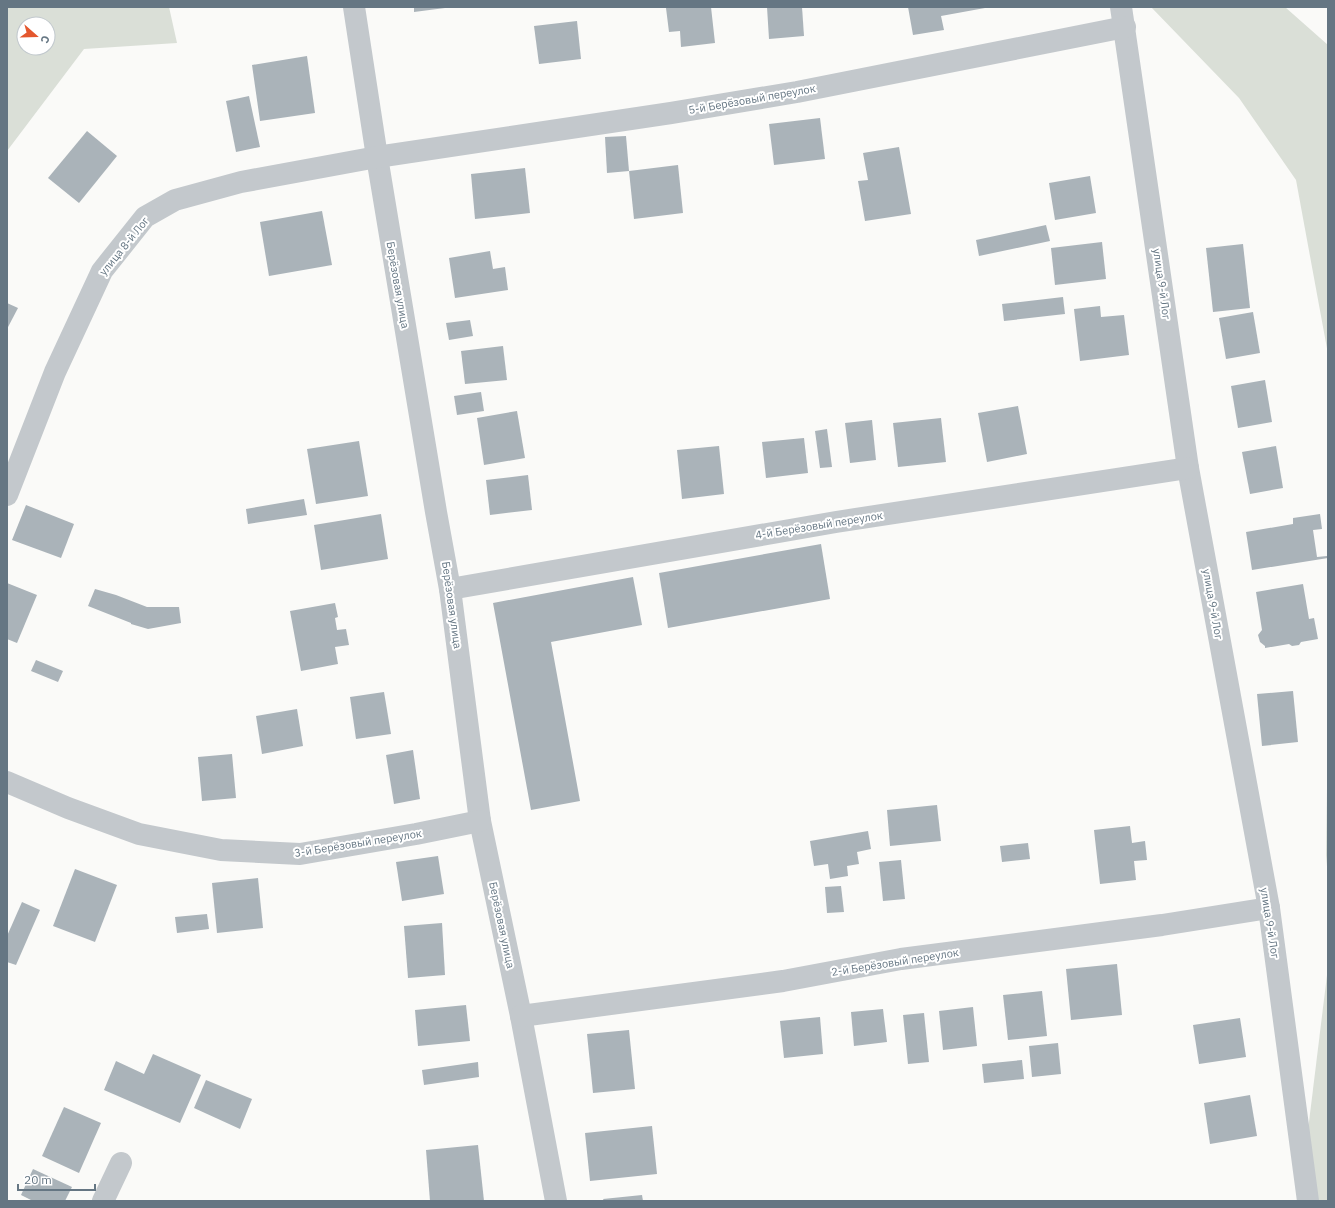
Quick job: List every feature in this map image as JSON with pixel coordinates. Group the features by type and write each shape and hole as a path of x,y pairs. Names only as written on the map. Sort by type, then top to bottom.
{"street":[{"name":"Берёзовая улица","path":"354,7 377,157 450,589 480,822 521,1016 556,1201"},
{"name":"5-й Берёзовый переулок","path":"377,157 532,135 789,93 1123,17"},
{"name":"улица 9-й Лог","path":"1123,17 1188,468 1269,908 1308,1201"},
{"name":"улица 8-й Лог","path":"7,495 55,372 102,271 145,217 175,200 210,190 241,182 377,157"},
{"name":"4-й Берёзовый переулок","path":"450,589 836,522 1188,468"},
{"name":"3-й Берёзовый переулок","path":"7,782 68,808 139,834 221,850 300,854 480,822"},
{"name":"2-й Берёзовый переулок","path":"521,1016 783,981 901,959 1162,925 1269,908"},
{"path":"103,1201 122,1163"}],"shaded area":[{"path":"7,7 169,7 177,43 84,49 7,151"},
{"path":"1151,7 1285,7 1328,45 1328,354 1296,180 1239,98"},
{"path":"1328,720 1328,878 1326,855"},
{"path":"1328,967 1328,1201 1316,1201 1308,1130"}],"building":[{"path":"414,7 445,7 445,8 414,12"},
{"path":"711,7 715,43 681,47 680,31 669,32 666,8"},
{"path":"767,7 802,7 804,36 769,39"},
{"path":"908,7 985,8 941,16 944,30 913,35"},
{"path":"577,21 581,59 539,64 534,26"},
{"path":"307,56 315,113 260,121 252,65"},
{"path":"249,96 260,147 236,152 226,101"},
{"path":"820,118 825,159 774,165 769,124"},
{"path":"87,131 117,156 79,203 48,178"},
{"path":"626,136 629,171 607,173 605,137"},
{"path":"899,147 911,214 865,221 858,181 868,180 863,153"},
{"path":"678,165 683,213 634,219 629,171"},
{"path":"525,168 530,213 475,219 471,174"},
{"path":"1090,176 1096,213 1055,220 1049,183"},
{"path":"322,211 332,265 269,276 260,222"},
{"path":"1046,225 1050,241 979,256 976,240"},
{"path":"1102,242 1106,279 1055,285 1051,248"},
{"path":"1243,244 1250,308 1213,312 1206,248"},
{"path":"490,251 493,269 505,267 508,290 455,298 449,258"},
{"path":"1063,297 1065,314 1004,321 1002,304"},
{"path":"7,303 18,308 7,329"},
{"path":"1100,306 1101,317 1124,315 1129,355 1080,361 1074,309"},
{"path":"1253,312 1260,353 1226,359 1219,318"},
{"path":"470,320 473,336 449,340 446,323"},
{"path":"503,346 507,380 465,384 461,351"},
{"path":"1265,380 1272,422 1238,428 1231,386"},
{"path":"481,392 484,411 457,415 454,396"},
{"path":"1018,406 1027,454 987,462 978,413"},
{"path":"517,411 525,458 484,465 477,418"},
{"path":"941,418 946,462 898,467 893,423"},
{"path":"872,420 876,460 850,463 845,423"},
{"path":"827,429 832,467 820,468 815,431"},
{"path":"804,438 808,473 766,478 762,442"},
{"path":"359,441 368,496 316,504 307,449"},
{"path":"719,446 724,494 682,499 677,450"},
{"path":"1276,446 1283,488 1250,494 1242,452"},
{"path":"528,475 532,510 490,515 486,480"},
{"path":"304,499 307,515 248,524 246,509"},
{"path":"26,505 74,524 61,558 12,540"},
{"path":"381,514 388,559 321,570 314,525"},
{"path":"1320,514 1322,529 1313,530 1317,557 1327,556 1328,558 1252,570 1246,532 1293,524 1293,518"},
{"path":"821,544 830,599 668,628 659,573"},
{"path":"633,577 642,625 551,642 580,801 531,810 493,603"},
{"path":"7,583 37,595 17,643 7,639"},
{"path":"1303,584 1309,619 1314,618 1318,639 1301,642 1299,645 1292,646 1289,644 1265,648 1265,646 1260,642 1258,635 1262,630 1256,592"},
{"path":"95,589 147,607 179,607 181,623 148,629 131,624 88,606"},
{"path":"335,603 338,617 335,618 337,630 346,629 349,645 335,647 338,664 301,671 290,611"},
{"path":"36,660 63,671 58,682 31,671"},
{"path":"1293,691 1298,742 1262,746 1257,694"},
{"path":"384,692 391,734 356,739 350,697"},
{"path":"297,709 303,746 262,754 256,716"},
{"path":"413,750 420,799 394,804 386,755"},
{"path":"232,754 236,798 202,801 198,757"},
{"path":"937,805 941,841 890,846 887,810"},
{"path":"1130,826 1132,843 1145,841 1147,860 1134,861 1136,880 1100,884 1094,830"},
{"path":"868,831 871,849 857,852 859,864 847,866 848,876 830,879 828,864 814,866 810,841"},
{"path":"1028,843 1030,859 1002,862 1000,846"},
{"path":"438,856 444,894 402,901 396,862"},
{"path":"901,860 905,899 883,901 879,862"},
{"path":"75,869 117,885 95,942 53,926"},
{"path":"258,878 263,928 217,933 212,883"},
{"path":"841,886 844,912 827,913 825,887"},
{"path":"22,902 40,910 16,965 7,962 7,936"},
{"path":"207,914 209,929 177,933 175,917"},
{"path":"442,923 445,975 408,978 404,926"},
{"path":"1117,964 1122,1015 1071,1020 1066,969"},
{"path":"1042,991 1047,1036 1008,1040 1003,995"},
{"path":"466,1005 470,1041 418,1046 415,1010"},
{"path":"973,1007 977,1046 943,1050 939,1011"},
{"path":"883,1009 887,1042 854,1046 851,1012"},
{"path":"924,1013 929,1062 908,1064 903,1015"},
{"path":"820,1017 823,1054 784,1058 780,1021"},
{"path":"1240,1018 1246,1057 1199,1064 1193,1025"},
{"path":"629,1030 635,1089 593,1093 587,1034"},
{"path":"1058,1043 1061,1074 1032,1077 1029,1046"},
{"path":"153,1054 201,1075 180,1123 104,1090 116,1061 144,1074"},
{"path":"1022,1060 1024,1079 984,1083 982,1064"},
{"path":"478,1062 479,1077 424,1085 422,1070"},
{"path":"206,1080 252,1099 240,1129 194,1108"},
{"path":"1250,1095 1257,1136 1210,1144 1204,1103"},
{"path":"64,1107 101,1123 79,1173 42,1156"},
{"path":"652,1126 657,1174 590,1181 585,1133"},
{"path":"478,1145 484,1201 430,1201 426,1150"},
{"path":"33,1169 72,1187 65,1201 33,1201 21,1195"},
{"path":"642,1195 643,1201 604,1201 603,1199"}]}
